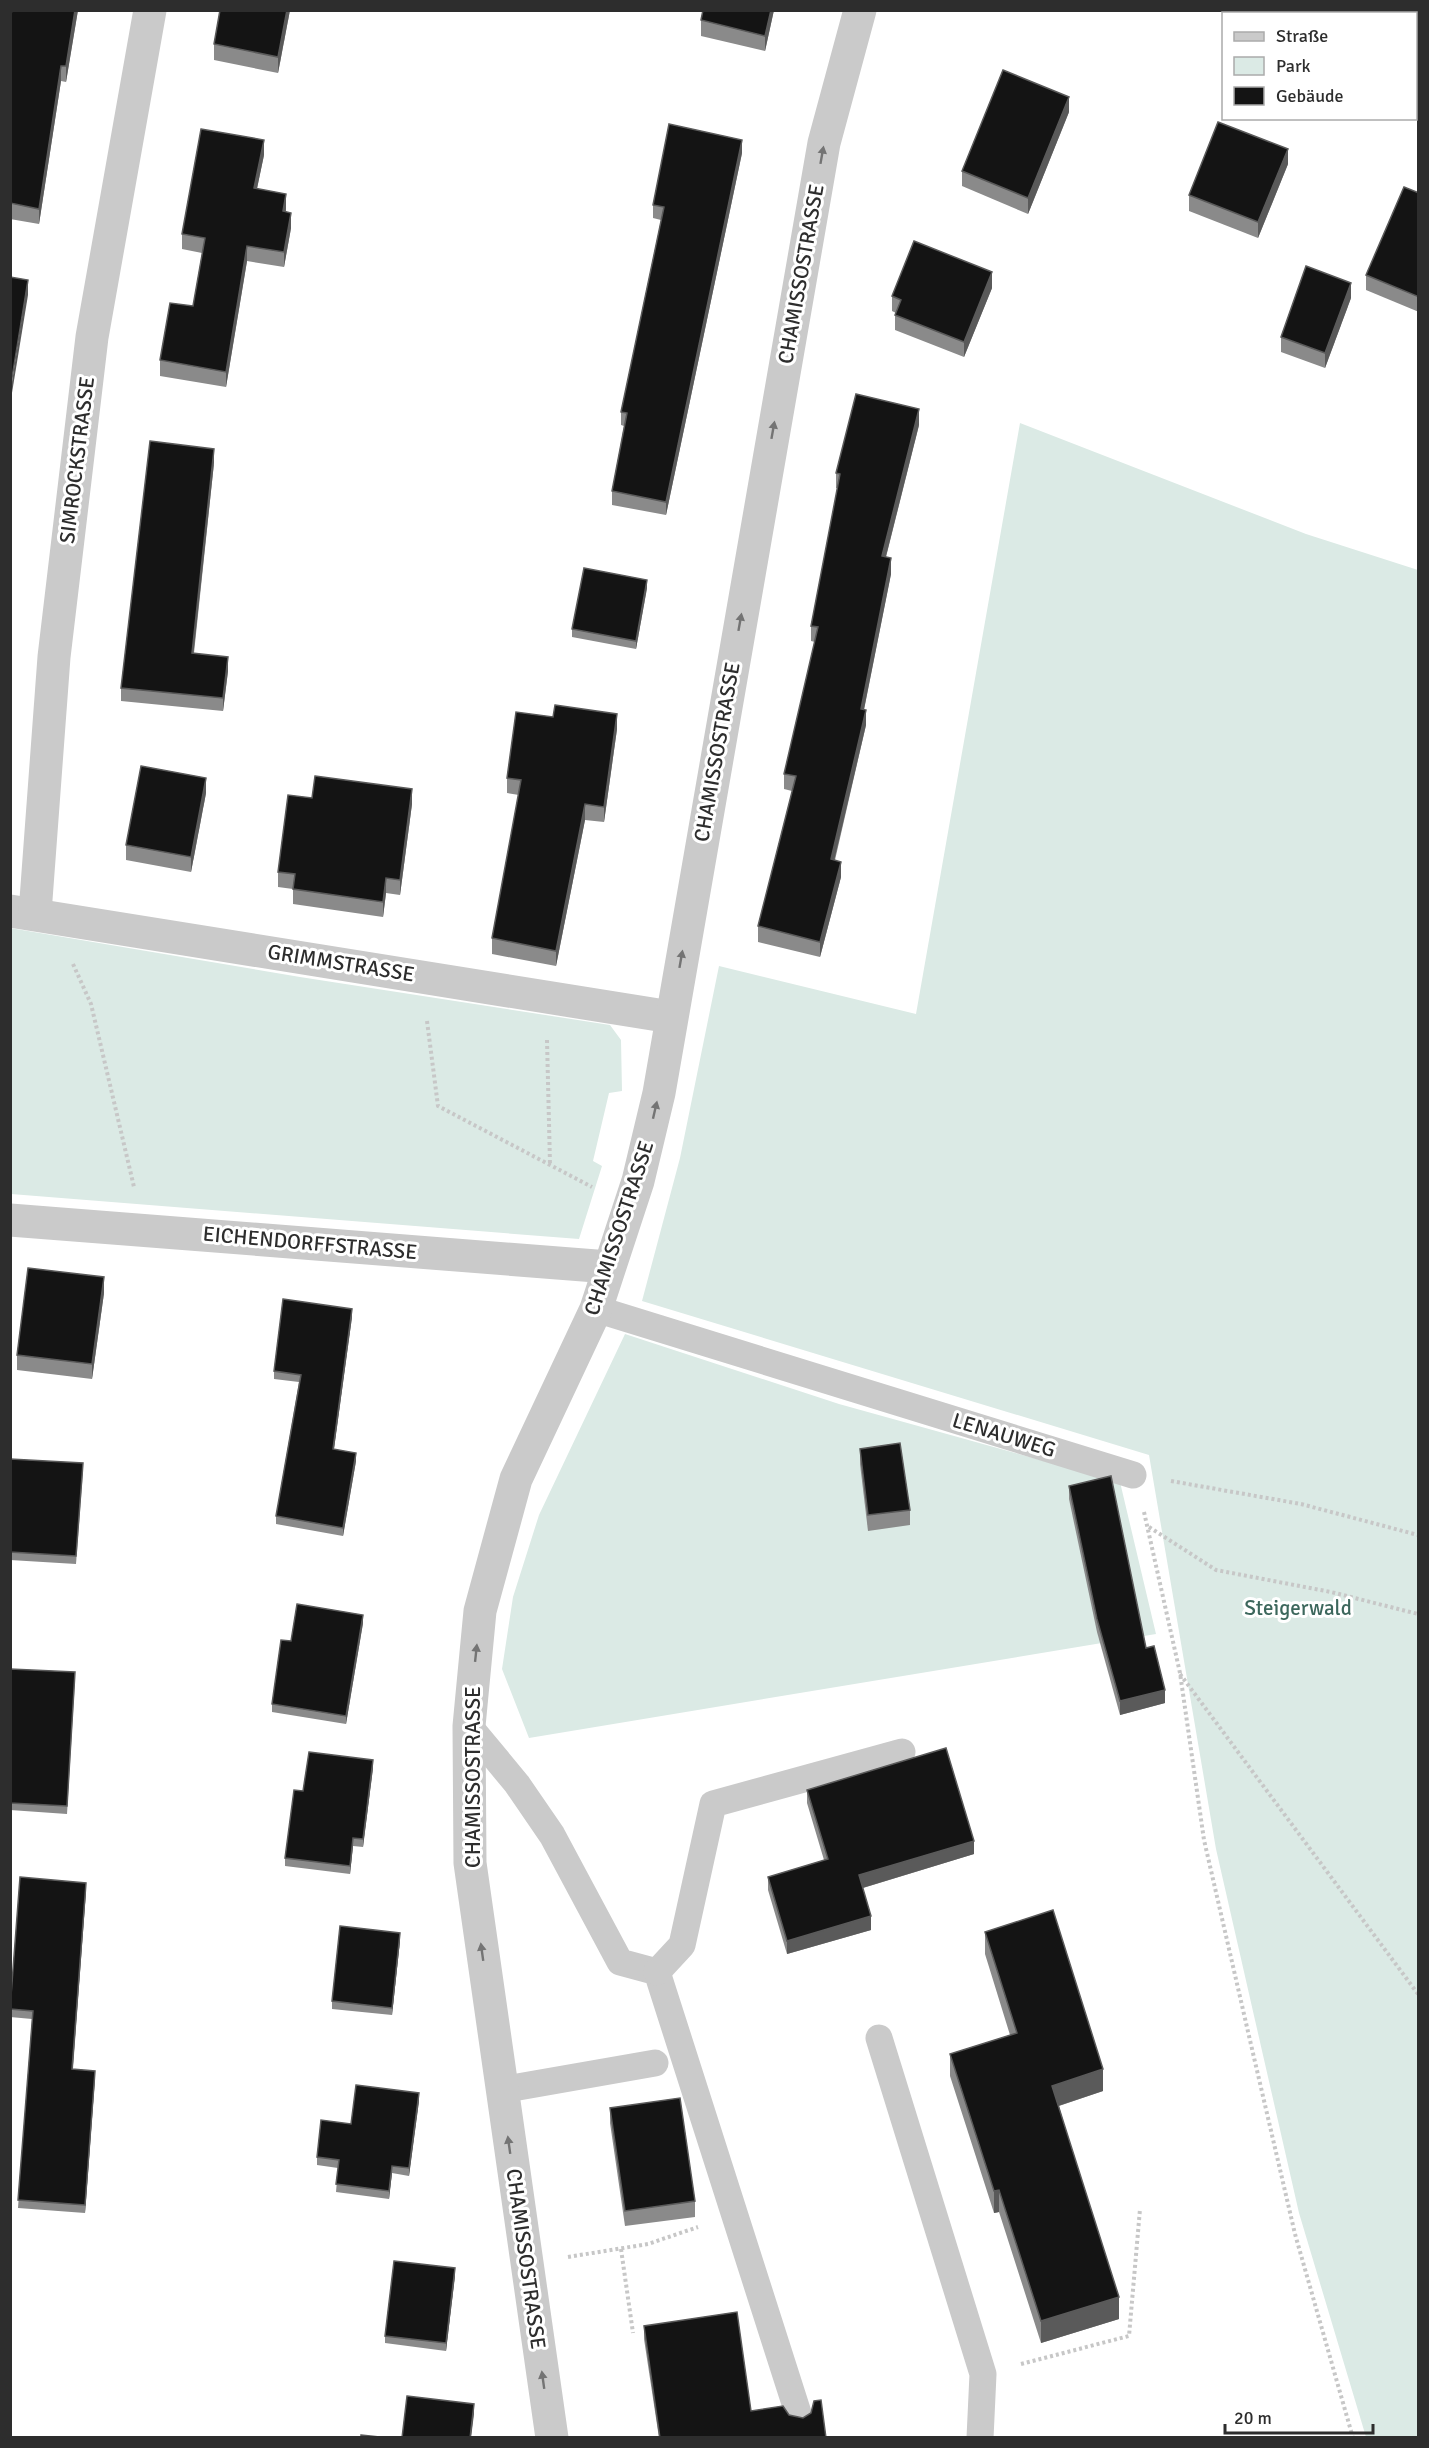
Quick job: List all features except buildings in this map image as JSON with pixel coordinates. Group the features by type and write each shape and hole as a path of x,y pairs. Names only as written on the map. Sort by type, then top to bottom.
{"street":[{"name":"SIMROCKSTRASSE","path":"23,912 92,337 150,10"},
{"name":"CHAMISSOSTRASSE","path":"552,2438 470,1863 469,1726 480,1611 516,1479 596,1309 630,1207 659,1093 670,1017 824,143 860,10"},
{"name":"GRIMMSTRASSE","path":"23,912 670,1017"},
{"name":"EICHENDORFFSTRASSE","path":"10,1220 609,1267"}],"lane":[{"name":"LENAUWEG","path":"596,1309 1133,1475"},
{"path":"469,1726 517,1784 552,1835 620,1962 657,1972"},
{"path":"657,1972 682,1945 713,1804 902,1752"},
{"path":"657,1972 733,2216 799,2416"},
{"path":"879,2038 983,2374 980,2438"},
{"path":"501,2090 655,2063"}],"path":[{"path":"23,912 71,959 91,1004 144,1229"},
{"path":"421,976 438,1106 630,1207"},
{"path":"546,997 550,1165"},
{"path":"1353,2438 1295,2234 1246,2024 1204,1840 1180,1673 1148,1527 1133,1475 1301,1504 1419,1535"},
{"path":"1148,1527 1216,1570 1331,1592 1419,1614"},
{"path":"1180,1673 1419,1994"},
{"path":"983,2374 1129,2336 1140,2209"},
{"path":"584,2255 648,2244 733,2216"},
{"path":"621,2249 633,2333"}],"green space":[{"name":"Steigerwald","path":"1020,423 1306,534 1418,570 1418,2437 1366,2437 1299,2213 1216,1849 1149,1455 642,1301 680,1158 719,966 916,1014"},
{"path":"10,928 300,977 610,1025 621,1040 622,1091 609,1093 593,1161 602,1166 579,1239 11,1194"},
{"path":"625,1334 839,1404 1120,1482 1156,1634 529,1738 502,1669 513,1597 539,1515"}]}
